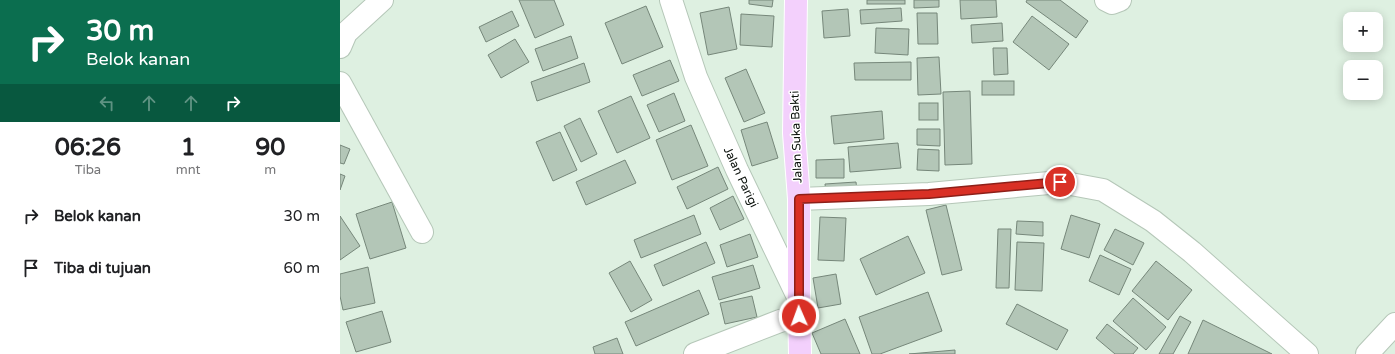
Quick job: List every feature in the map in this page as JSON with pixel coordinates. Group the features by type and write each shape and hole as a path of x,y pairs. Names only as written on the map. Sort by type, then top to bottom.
{"main road":[{"name":"Jalan Suka Bakti","path":"796,0 794,133 799,199 799,307"},
{"name":"Jalan Parigi","path":"799,307 800,354"}],"street":[{"path":"340,47 346,33 382,0"},
{"name":"Jalan Parigi","path":"671,0 696,77 799,307"},
{"path":"1106,0 1112,3 1120,0"},
{"path":"340,83 422,232"},
{"path":"799,199 929,194 1060,182 1103,190 1153,221 1181,243 1307,354"},
{"path":"695,354 773,323 799,307"},
{"path":"1367,354 1395,324"}],"building":[{"path":"519,0 554,0 564,25 535,38"},
{"path":"749,0 773,0 772,7 749,4"},
{"path":"867,0 905,0 905,4 867,4"},
{"path":"914,0 939,0 939,7 914,8"},
{"path":"960,0 996,0 997,17 961,19"},
{"path":"1027,0 1060,0 1088,21 1076,38 1026,2"},
{"path":"646,6 663,47 622,64 605,23"},
{"path":"729,7 737,49 708,55 700,13"},
{"path":"901,8 902,21 861,24 860,10"},
{"path":"848,9 850,36 824,38 822,11"},
{"path":"512,11 519,26 486,42 479,27"},
{"path":"917,13 937,13 938,44 918,44"},
{"path":"741,14 774,16 772,47 740,45"},
{"path":"1032,16 1069,44 1049,70 1013,42"},
{"path":"1002,23 1003,41 972,43 971,25"},
{"path":"876,28 909,29 908,55 875,53"},
{"path":"571,36 578,58 543,71 535,49"},
{"path":"515,39 529,62 501,78 488,55"},
{"path":"993,48 1007,48 1008,74 994,75"},
{"path":"939,57 941,94 918,95 917,58"},
{"path":"670,60 679,81 642,96 633,75"},
{"path":"911,62 911,80 855,80 854,63"},
{"path":"584,63 590,82 537,101 531,82"},
{"path":"746,69 765,113 744,122 725,78"},
{"path":"982,81 1014,81 1014,95 982,95"},
{"path":"970,91 972,164 945,165 943,92"},
{"path":"674,93 685,121 659,132 647,105"},
{"path":"631,96 650,138 617,153 598,111"},
{"path":"919,103 938,103 938,120 919,120"},
{"path":"882,111 884,139 834,144 831,116"},
{"path":"580,118 597,154 581,162 564,126"},
{"path":"767,122 778,158 752,166 741,130"},
{"path":"691,125 708,166 672,180 656,140"},
{"path":"917,129 940,129 940,146 917,145"},
{"path":"560,132 577,170 553,181 536,142"},
{"path":"898,143 901,168 850,172 848,147"},
{"path":"340,145 350,149 344,164 340,163"},
{"path":"918,149 939,150 939,171 917,170"},
{"path":"844,159 844,178 816,178 816,160"},
{"path":"625,160 636,183 586,205 576,182"},
{"path":"718,167 728,189 687,209 677,187"},
{"path":"340,174 345,176 340,190"},
{"path":"856,182 857,191 826,194 825,184"},
{"path":"733,196 744,219 720,230 710,208"},
{"path":"392,202 406,248 370,259 356,214"},
{"path":"946,205 962,270 942,275 926,210"},
{"path":"694,215 701,234 641,258 634,240"},
{"path":"1071,215 1100,224 1089,258 1061,249"},
{"path":"340,216 360,246 340,260"},
{"path":"820,217 846,218 844,261 818,260"},
{"path":"1017,221 1043,222 1043,236 1016,234"},
{"path":"998,229 1011,229 1009,288 996,288"},
{"path":"1115,229 1144,243 1133,265 1104,250"},
{"path":"750,234 758,257 727,267 720,245"},
{"path":"908,236 925,273 876,295 860,259"},
{"path":"706,242 715,263 663,286 654,265"},
{"path":"1017,242 1044,243 1042,291 1015,290"},
{"path":"1100,255 1131,269 1119,295 1089,281"},
{"path":"630,261 652,300 631,312 609,273"},
{"path":"1156,261 1192,290 1168,320 1132,291"},
{"path":"753,265 760,288 719,300 712,277"},
{"path":"368,267 375,303 343,310 340,296 340,274"},
{"path":"836,274 841,304 818,308 813,278"},
{"path":"699,290 709,314 636,346 625,322"},
{"path":"928,292 942,331 880,354 872,354 859,317"},
{"path":"752,296 757,317 725,324 720,303"},
{"path":"1133,298 1166,327 1146,350 1113,321"},
{"path":"1017,304 1068,330 1057,350 1006,324"},
{"path":"382,311 391,342 356,352 346,322"},
{"path":"1180,316 1191,322 1173,354 1159,354"},
{"path":"845,319 860,354 821,354 812,333"},
{"path":"1203,320 1272,354 1188,354"},
{"path":"1107,324 1138,348 1133,354 1115,354 1096,338"},
{"path":"617,338 623,354 595,354 593,347"},
{"path":"955,350 955,354 909,354"}],"route":[{"path":"799,316 799,199 929,194 1060,182"}]}
